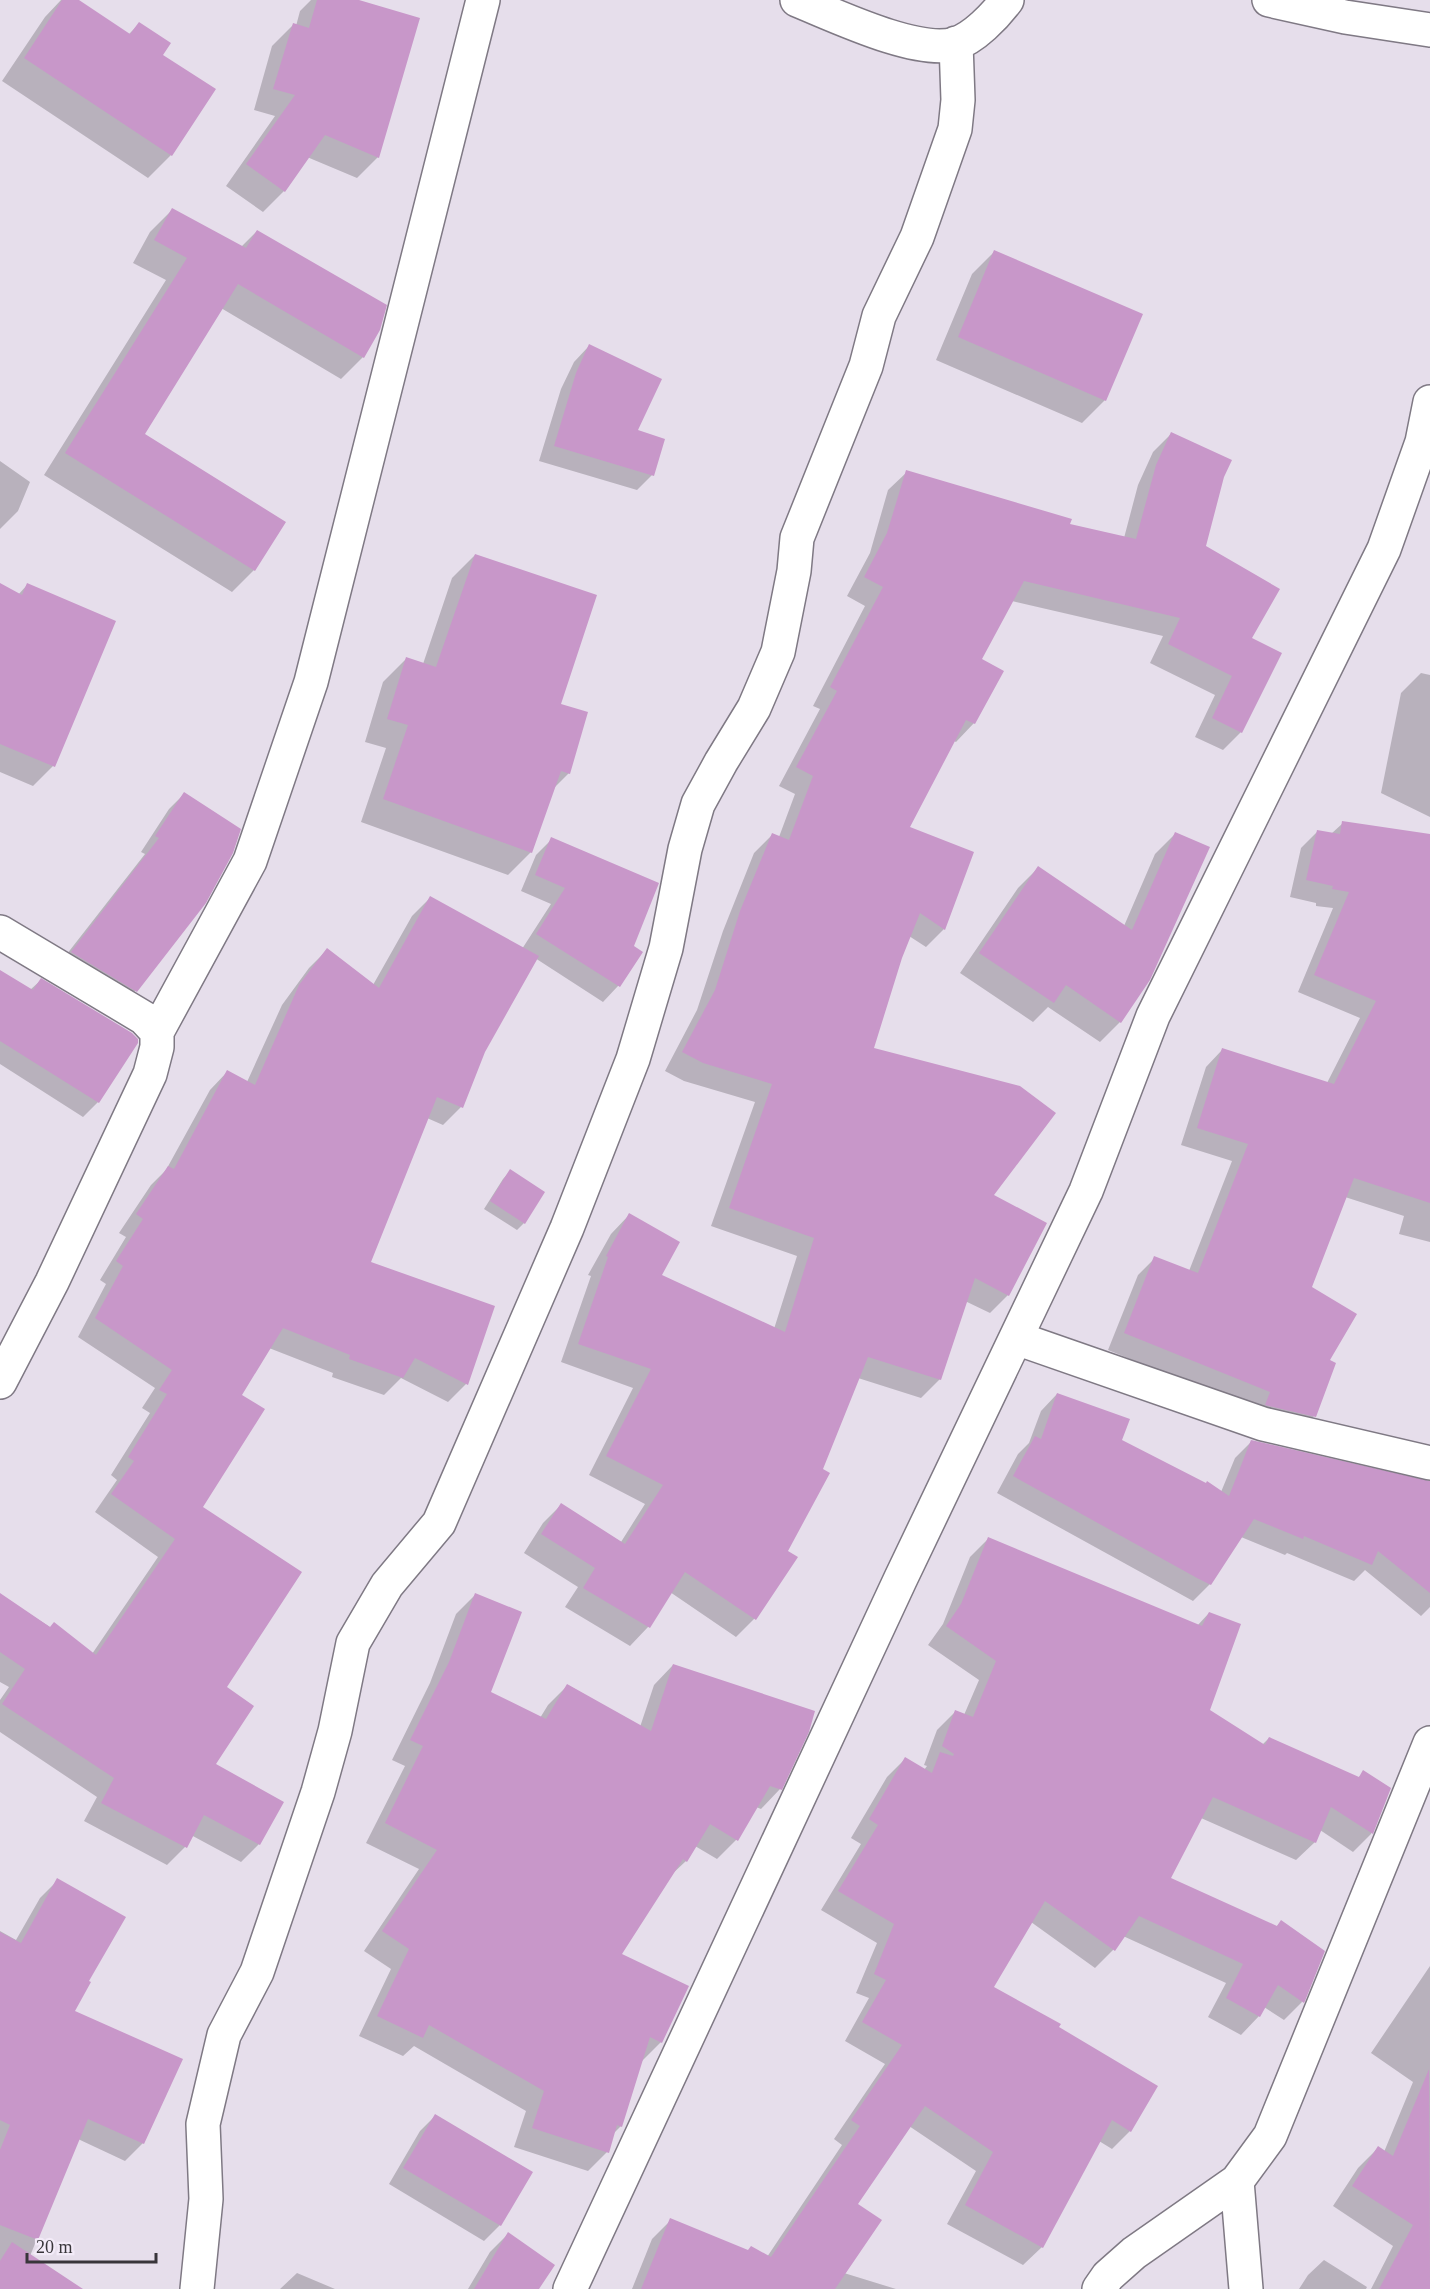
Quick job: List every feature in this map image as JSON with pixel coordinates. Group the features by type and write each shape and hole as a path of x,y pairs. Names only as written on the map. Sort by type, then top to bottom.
{"street":[{"path":"0,1382 52,1282 150,1074 157,1047 157,1032 250,861 311,682 483,0"},
{"path":"797,0 905,42 945,45 956,44 992,20 1007,0"},
{"path":"1269,0 1345,17 1430,30"},
{"path":"197,2289 206,2199 202,2124 224,2035 257,1972 318,1792 336,1731 353,1643 387,1585 439,1523 567,1228 633,1059 666,948 686,849 698,804 754,708 778,652 794,571 797,538 866,366 879,316 917,237 955,129 958,100 956,44"},
{"path":"570,2289 900,1580 1086,1191 1153,1016 1384,549 1422,442 1430,402"},
{"path":"0,932 105,993 144,1018 157,1032"},
{"path":"1016,1338 1263,1424 1430,1462"},
{"path":"1099,2289 1108,2276 1134,2253 1237,2181 1270,2136 1430,1743"},
{"path":"1237,2181 1246,2289"}],"building":[{"path":"62,0 79,0 130,34 139,22 171,43 163,55 216,89 172,156 24,58"},
{"path":"317,0 359,0 420,18 379,158 325,135 285,192 246,164 295,95 273,89 293,23 309,28"},
{"path":"172,208 246,248 257,230 387,305 380,330 364,358 238,284 145,434 286,522 255,571 65,453 187,258 154,240"},
{"path":"994,250 1143,314 1106,401 958,337"},
{"path":"589,344 662,379 638,430 665,439 654,476 554,446 576,373"},
{"path":"1171,432 1232,460 1224,477 1206,546 1280,589 1252,638 1282,653 1242,733 1212,718 1232,676 1168,644 1180,618 1024,581 982,659 1004,671 975,724 966,720 910,827 974,852 945,930 920,913 902,958 874,1048 1020,1086 1056,1113 994,1195 1047,1223 1009,1296 975,1278 941,1380 868,1357 823,1469 830,1473 788,1551 798,1557 756,1620 685,1572 650,1628 583,1588 595,1568 541,1534 561,1503 625,1544 663,1485 606,1456 651,1369 578,1344 608,1257 606,1256 629,1213 680,1242 662,1275 785,1332 814,1238 729,1208 772,1084 703,1063 682,1052 715,990 740,911 772,833 789,840 813,776 796,767 837,691 830,687 883,587 864,577 887,533 906,470 1072,519 1070,524 1136,539 1156,465"},
{"path":"475,554 597,595 561,704 588,712 570,774 561,771 532,853 383,799 408,725 387,719 406,657 436,667"},
{"path":"0,583 22,595 27,583 116,621 55,767 0,744"},
{"path":"184,792 241,829 233,853 206,903 137,992 71,952 159,838 155,836"},
{"path":"1342,821 1430,834 1430,1203 1354,1178 1312,1287 1357,1314 1330,1360 1336,1363 1316,1417 1265,1405 1270,1392 1124,1333 1154,1256 1198,1273 1248,1144 1197,1128 1222,1048 1334,1084 1376,1001 1314,975 1349,892 1306,880 1317,830 1340,834"},
{"path":"1175,832 1210,847 1150,980 1121,1023 1066,985 1054,1003 979,953 1038,866 1132,930"},
{"path":"551,837 659,883 634,946 643,952 620,987 536,934 565,888 535,875"},
{"path":"430,896 539,956 485,1052 463,1108 437,1097 371,1262 495,1306 468,1385 415,1358 403,1378 349,1359 350,1355 283,1328 242,1395 265,1409 203,1507 302,1572 227,1687 254,1706 216,1764 284,1802 260,1845 204,1815 187,1848 101,1803 114,1778 2,1704 25,1669 0,1652 0,1593 50,1627 54,1622 96,1655 175,1539 111,1494 134,1461 128,1457 167,1394 159,1390 172,1370 95,1318 123,1266 116,1261 143,1219 136,1214 168,1166 174,1169 227,1070 255,1085 299,985 327,948 379,988"},
{"path":"0,970 33,990 41,978 132,1033 138,1039 138,1043 99,1103 0,1041"},
{"path":"510,1169 545,1192 525,1224 490,1201"},
{"path":"1057,1393 1130,1419 1122,1440 1206,1483 1207,1481 1229,1496 1251,1440 1430,1481 1430,1593 1378,1551 1372,1565 1304,1536 1303,1539 1254,1519 1211,1585 1197,1578 1013,1476 1035,1436 1041,1439"},
{"path":"988,1537 1202,1626 1209,1612 1241,1624 1210,1710 1265,1745 1269,1737 1359,1777 1363,1770 1391,1788 1373,1834 1331,1807 1316,1843 1213,1797 1171,1878 1277,1926 1281,1920 1325,1951 1305,2001 1304,2003 1278,1985 1260,2017 1226,1998 1243,1964 1139,1916 1115,1951 1045,1901 994,1987 1061,2024 1059,2027 1158,2086 1131,2132 1112,2120 1043,2248 965,2205 993,2152 925,2106 858,2204 882,2220 835,2289 641,2289 670,2218 748,2250 751,2246 771,2257 860,2126 851,2120 902,2045 862,2022 886,1980 874,1974 894,1924 838,1891 878,1825 869,1819 905,1757 932,1773 940,1752 953,1756 954,1754 942,1746 955,1710 973,1717 996,1661 946,1626 961,1604"},
{"path":"475,1593 522,1612 491,1692 546,1719 567,1684 651,1731 673,1664 815,1711 809,1732 782,1790 770,1786 738,1841 710,1824 687,1862 683,1859 622,1954 689,1986 662,2043 650,2037 622,2127 617,2125 609,2153 532,2128 544,2091 429,2025 423,2038 377,2016 409,1949 382,1931 437,1850 385,1823 423,1746 410,1740 449,1662"},
{"path":"57,1878 126,1917 89,1981 91,1982 75,2011 183,2059 144,2144 88,2119 38,2240 0,2225 0,2150 10,2125 0,2120 0,1932 21,1943"},
{"path":"1429,2069 1430,2289 1379,2289 1413,2225 1352,2186 1378,2146 1393,2156"},
{"path":"435,2114 533,2172 501,2226 403,2168"},
{"path":"508,2232 555,2265 539,2289 474,2289"},
{"path":"12,2242 83,2289 0,2289 0,2261"}]}
